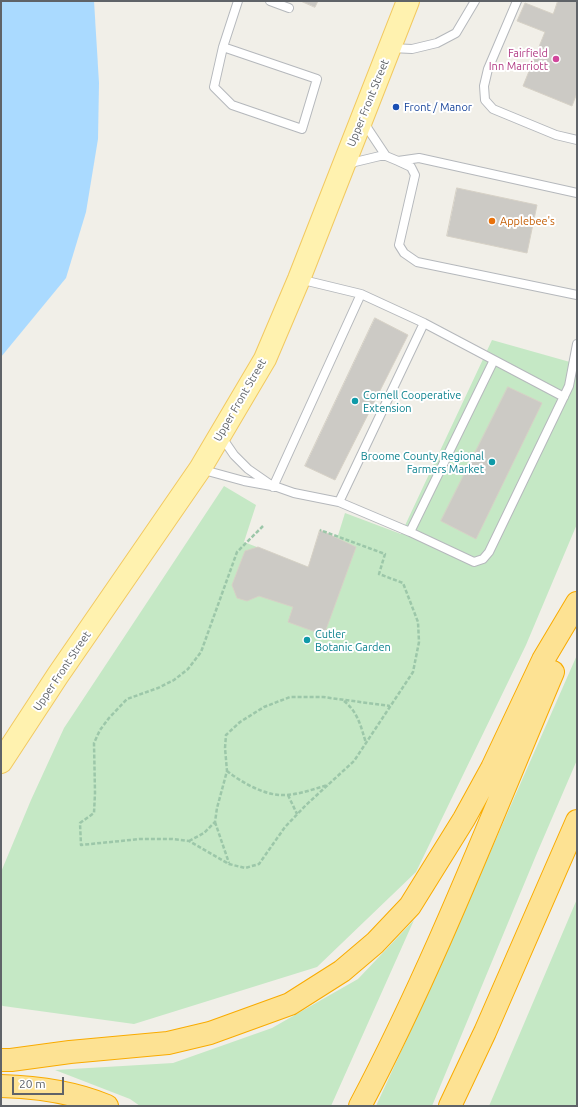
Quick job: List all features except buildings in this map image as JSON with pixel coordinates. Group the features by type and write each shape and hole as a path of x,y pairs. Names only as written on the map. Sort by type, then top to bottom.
{"highway":[{"path":"1,1060 77,1051 168,1043 210,1033 290,1004 342,971 375,943 410,906 464,819 492,768 543,660 577,603"},
{"path":"360,1106 377,1075 432,957 577,616"},
{"path":"450,1106 577,821"},
{"path":"460,1106 484,1032"},
{"path":"1,1086 37,1088 63,1093 107,1106"}],"main road":[{"name":"Upper Front Street","path":"1,762 58,675 200,469 265,359 408,1"}],"lane":[{"path":"223,47 318,79 302,129 232,105 214,87 223,47 238,1"},
{"path":"270,1 289,8"},
{"path":"390,48 412,49 437,44 456,33 475,1"},
{"path":"516,1 488,69 484,86 486,100 493,109 556,134 577,140"},
{"path":"364,114 368,130 386,156 411,167 415,175 399,245 404,253 417,262 577,295"},
{"path":"342,169 355,162 386,156"},
{"path":"398,161 419,158 577,193"},
{"path":"298,279 361,294 424,323 564,397"},
{"path":"273,487 361,294"},
{"path":"339,502 424,323"},
{"path":"200,469 294,493 339,502 410,532 474,562 483,559 489,552 564,397 569,386 577,344"},
{"path":"410,532 494,360"},
{"path":"220,435 234,455 248,469 273,487"}],"path":[{"path":"263,526 237,552 201,652 188,669 174,680 158,688 128,699 100,730 94,743 94,813 80,823 81,844 140,839 172,839 189,841 229,864 245,868 260,864 285,827 354,761 413,672 419,642 418,622 403,583 379,574 385,554 320,530"},
{"path":"229,864 215,822 217,808 227,771 225,748 226,735 240,722 264,708 290,697 323,697 390,706"},
{"path":"344,700 359,719 366,743"},
{"path":"227,771 246,784 260,790 279,795 329,785"},
{"path":"288,794 297,814"},
{"path":"189,841 204,833 215,822"}],"green space":[{"name":"Cutler Botanic Garden","path":"492,340 577,364 577,524 526,645 416,872 317,967 134,1024 1,1005 1,872 31,800 64,728 224,486 256,505 244,542 326,574 345,513 401,534"},
{"path":"577,655 577,760 432,1106 376,1106 434,980"},
{"path":"577,899 577,1106 489,1106"},
{"path":"414,920 331,1106 140,1106 130,1099 55,1070 173,1063 272,1028 358,979"}],"water":[{"path":"1,1 94,1 99,83 98,139 86,212 66,278 1,357"}],"place":[{"name":"Fairfield Inn Marriott","path":"556,59"},
{"name":"Front / Manor","path":"396,107"},
{"name":"Applebee's","path":"492,221"},
{"name":"Cornell Cooperative Extension","path":"355,401"},
{"name":"Broome County Regional Farmers Market","path":"492,462"},
{"name":"Cutler Botanic Garden","path":"307,640"}]}
